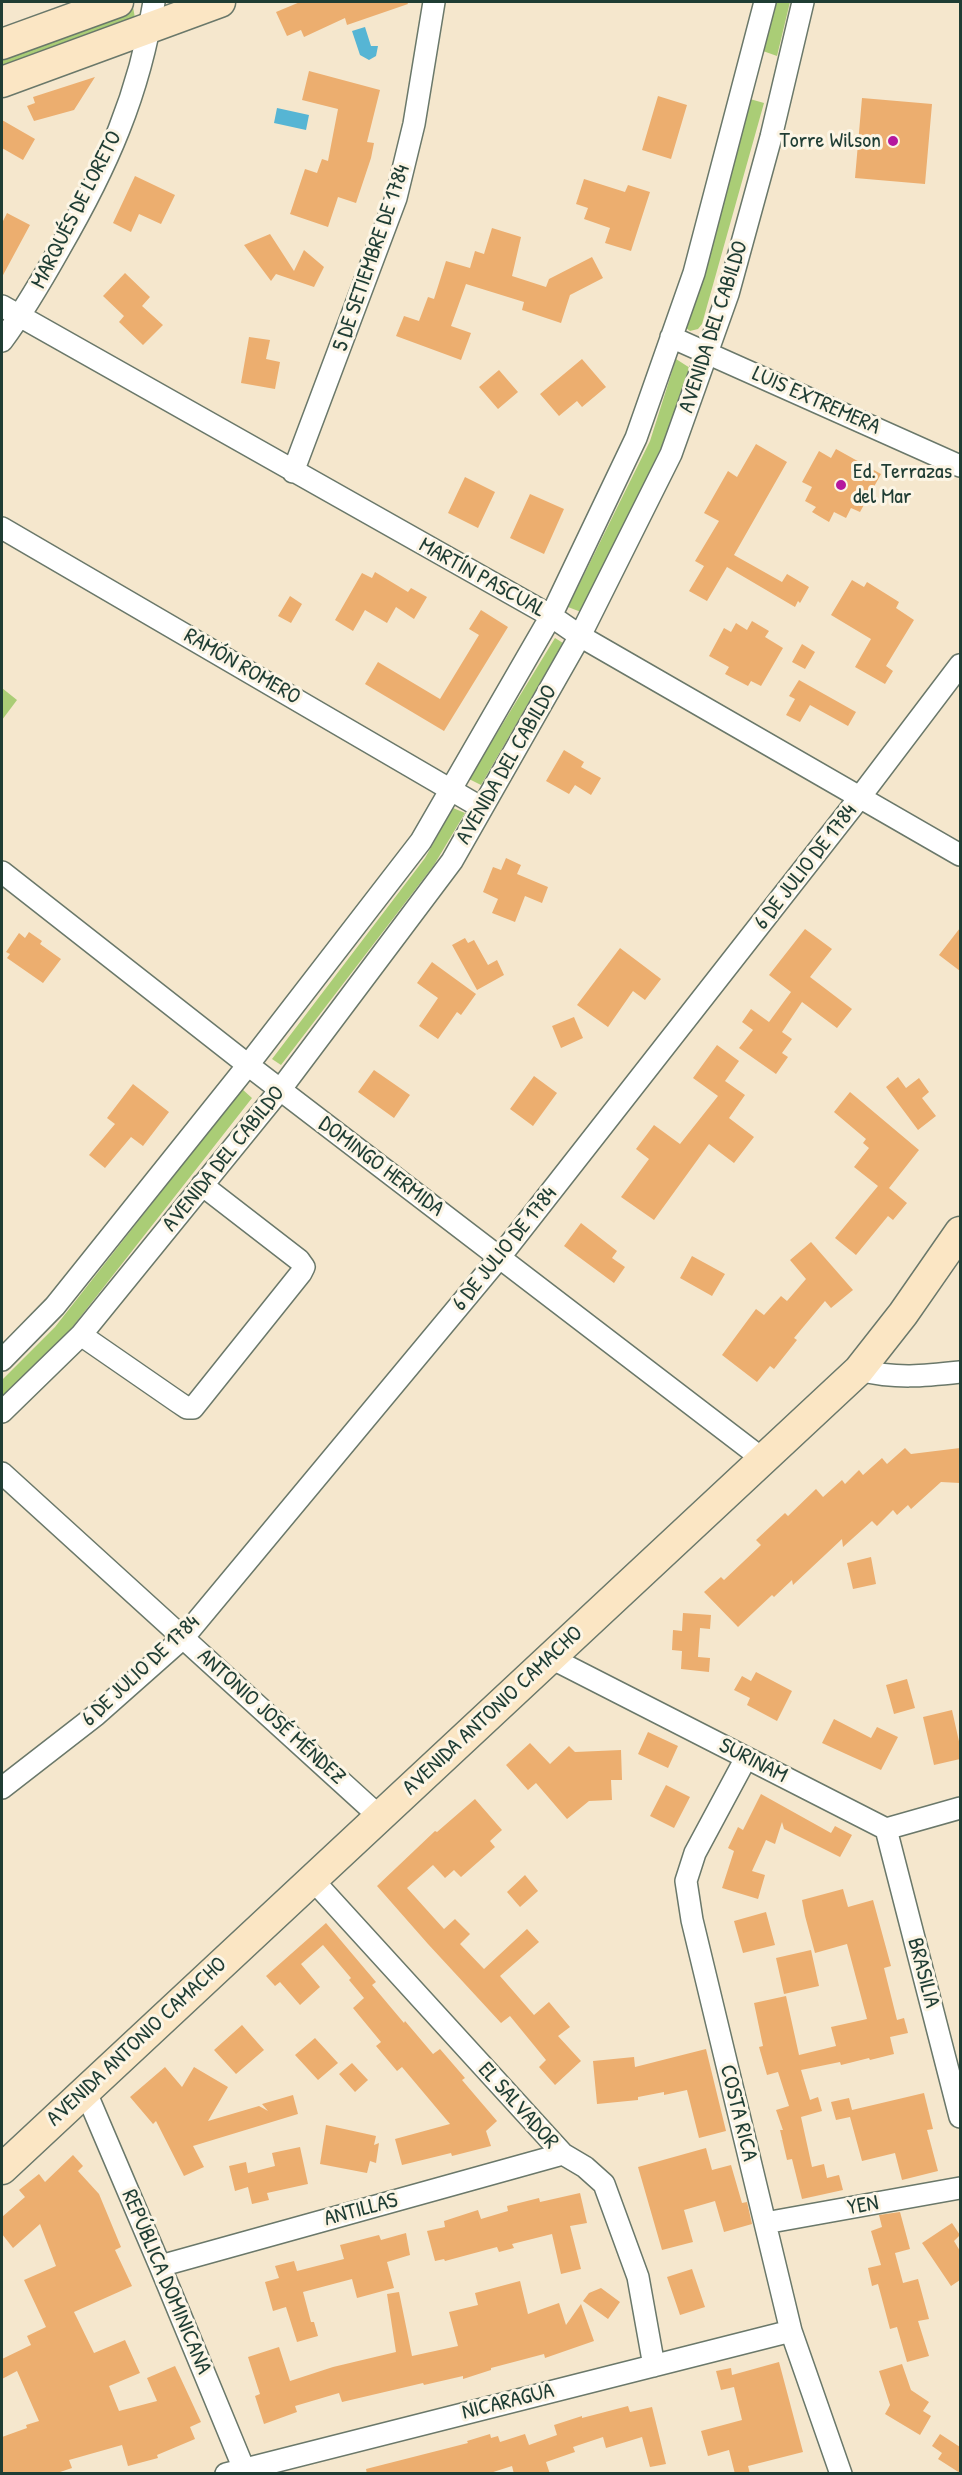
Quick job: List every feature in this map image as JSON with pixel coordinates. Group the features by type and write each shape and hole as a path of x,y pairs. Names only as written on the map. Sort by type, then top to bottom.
{"street":[{"path":"2,44 118,2"},
{"path":"2,82 152,15 220,2"},
{"name":"5 DE SETIEMBRE DE 1784","path":"293,472 396,198 414,124 434,2"},
{"name":"AVENIDA DEL CABILDO","path":"2,1360 55,1306 248,1065 421,840 551,616 636,438 694,273 765,2"},
{"name":"AVENIDA DEL CABILDO","path":"2,1412 81,1335 280,1090 452,861 580,636 671,454 708,352 728,294 771,137 803,2"},
{"name":"MARQUÉS DE LORETO","path":"2,341 11,311 105,167 130,102 152,15"},
{"name":"MARTÍN PASCUAL","path":"11,311 551,616 580,636 960,855"},
{"name":"LUIS EXTREMERA","path":"671,337 960,466"},
{"name":"RAMÓN ROMERO","path":"2,528 482,808"},
{"name":"6 DE JULIO DE 1784","path":"2,1788 96,1715 183,1638 500,1258 860,797 960,665"},
{"name":"DOMINGO HERMIDA","path":"4,880 764,1460"},
{"path":"81,1335 187,1408 193,1408 304,1267 299,1260 202,1185"},
{"name":"AVENIDA ANTONIO CAMACHO","path":"2,2169 859,1370 903,1314 960,1232"},
{"path":"859,1370 885,1376 912,1377 960,1372"},
{"name":"ANTONIO JOSÉ MÉNDEZ","path":"2,1473 380,1817"},
{"name":"SURINAM","path":"551,1658 886,1829"},
{"name":"COSTA RICA","path":"746,1758 695,1853 686,1881 692,1920 791,2331 841,2474"},
{"path":"886,1829 960,1808"},
{"name":"BRASILIA","path":"886,1829 952,2049 960,2117"},
{"name":"EL SALVADOR","path":"312,1879 563,2154 585,2167 604,2184 638,2277 654,2366"},
{"name":"REPÚBLICA DOMINICANA","path":"85,2091 160,2265 238,2472"},
{"name":"ANTILLAS","path":"160,2265 563,2154"},
{"name":"YEN","path":"765,2223 960,2188"},
{"name":"NICARAGUA","path":"238,2472 791,2331"}],"green space":[{"path":"774,2 790,2 777,56 763,51"},
{"path":"133,7 135,18 2,67 2,55"},
{"path":"750,99 764,103 702,324 698,329 690,331 686,328"},
{"path":"676,359 690,368 661,448 581,612 568,607 650,441"},
{"path":"555,638 563,643 481,785 469,779"},
{"path":"2,688 17,700 2,720"},
{"path":"453,808 465,813 434,865 281,1065 272,1059 425,858"},
{"path":"242,1089 252,1098 63,1339 2,1397 2,1380 55,1327"}],"water":[{"path":"365,27 371,46 378,46 376,56 369,60 360,55 352,31"},
{"path":"277,108 309,115 306,130 274,123"}],"building":[{"path":"300,2 407,2 408,4 347,25 345,18 304,37 301,30 287,36 276,12"},
{"path":"309,71 380,90 367,142 374,143 371,158 356,203 338,197 328,227 290,214 305,169 317,173 322,159 328,161 338,109 302,100"},
{"path":"95,77 74,110 34,121 27,106 35,103 33,97"},
{"path":"658,96 687,105 671,159 642,150"},
{"name":"Torre Wilson","path":"862,98 932,104 925,184 855,178"},
{"path":"2,120 35,139 23,160 2,148"},
{"path":"135,176 175,195 161,224 139,214 131,232 113,223"},
{"path":"584,179 625,192 628,185 650,192 631,251 605,243 610,228 584,219 588,208 576,204"},
{"path":"7,213 30,225 2,277 2,223"},
{"path":"492,228 521,237 512,276 546,287 549,279 592,257 603,278 570,295 561,323 522,310 524,302 466,284 451,326 471,333 461,360 396,336 404,316 419,321 428,297 434,299 446,261 470,268 475,251 484,254"},
{"path":"270,234 294,271 304,250 324,267 314,287 276,274 271,281 244,245"},
{"path":"125,273 150,297 142,306 163,325 143,345 119,322 124,316 103,296"},
{"path":"249,337 270,340 266,359 280,362 275,389 241,383"},
{"path":"582,359 606,387 582,407 577,401 559,416 540,394"},
{"path":"499,370 518,392 498,409 479,387"},
{"path":"756,444 787,462 734,555 782,582 787,574 809,587 800,603 798,601 795,607 727,567 707,601 689,591 704,566 695,561 719,521 704,513 728,471 737,477"},
{"name":"Ed. Terrazas del Mar","path":"836,449 881,474 860,512 851,508 846,518 834,512 829,522 812,512 816,507 805,501 812,487 802,482 819,451 831,458"},
{"path":"465,477 495,492 478,528 448,513"},
{"path":"530,494 564,509 544,554 510,538"},
{"path":"375,572 408,592 411,588 427,597 414,619 396,607 387,623 365,610 353,631 335,620 362,573 372,578"},
{"path":"852,580 864,587 867,582 899,602 896,608 914,620 886,666 893,671 885,684 855,667 871,639 831,615"},
{"path":"290,596 302,604 291,623 278,616"},
{"path":"481,610 508,627 444,731 365,684 378,662 440,699 479,635 469,629"},
{"path":"752,621 769,631 765,637 783,648 761,686 751,681 748,686 725,674 729,667 709,656 724,628 731,632 736,623 747,630"},
{"path":"802,644 815,652 805,669 792,662"},
{"path":"799,680 856,712 848,726 810,705 800,722 786,715 795,699 789,696"},
{"path":"564,750 584,762 581,767 601,778 591,795 575,785 569,794 546,781"},
{"path":"506,858 521,865 517,874 548,887 542,903 525,896 515,922 492,913 498,899 483,892 493,867 501,870"},
{"path":"960,928 960,971 939,955"},
{"path":"805,929 832,949 810,977 852,1009 837,1028 802,1002 782,1032 792,1039 782,1053 788,1057 776,1074 739,1048 753,1030 742,1022 751,1009 769,1022 791,992 769,975"},
{"path":"29,932 42,941 40,944 61,959 43,983 7,958 10,954 6,952 19,933 25,938"},
{"path":"465,938 468,943 474,940 488,965 497,960 504,975 477,990 452,945"},
{"path":"620,948 661,979 645,1000 633,991 608,1027 577,1005"},
{"path":"432,962 476,994 461,1015 457,1012 438,1039 419,1026 438,998 417,983"},
{"path":"574,1017 583,1038 561,1048 552,1026"},
{"path":"717,1045 739,1061 725,1081 745,1095 729,1118 754,1137 734,1163 709,1144 654,1220 621,1197 649,1159 636,1149 654,1125 680,1144 718,1096 693,1078"},
{"path":"374,1070 410,1095 394,1118 358,1092"},
{"path":"534,1076 557,1093 533,1126 510,1109"},
{"path":"898,1077 906,1088 919,1078 929,1092 922,1098 936,1116 918,1130 886,1087"},
{"path":"133,1084 169,1112 143,1146 131,1137 105,1168 89,1155 115,1124 107,1118"},
{"path":"850,1092 919,1150 889,1188 907,1203 893,1220 888,1216 856,1255 835,1238 878,1186 854,1167 869,1148 863,1143 866,1139 834,1112"},
{"path":"581,1223 617,1251 612,1258 625,1267 614,1283 564,1246"},
{"path":"811,1242 853,1290 831,1308 825,1301 794,1338 797,1340 774,1369 770,1366 757,1382 722,1355 756,1309 764,1315 781,1296 787,1301 806,1279 790,1260"},
{"path":"692,1256 725,1274 712,1296 680,1278"},
{"path":"905,1448 911,1454 960,1448 960,1483 941,1482 911,1509 908,1505 897,1515 893,1510 877,1526 872,1521 843,1547 842,1539 793,1585 792,1580 774,1597 772,1595 738,1627 704,1592 721,1577 724,1580 761,1545 756,1540 785,1513 788,1516 816,1489 823,1497 842,1480 845,1484 859,1470 863,1475 882,1458 887,1464"},
{"path":"871,1557 876,1584 853,1589 847,1563"},
{"path":"683,1613 711,1615 710,1629 700,1628 698,1657 710,1658 709,1672 681,1669 682,1651 672,1650 673,1630 682,1631"},
{"path":"756,1672 792,1691 777,1721 747,1705 750,1698 734,1690 742,1676 751,1681"},
{"path":"907,1679 915,1708 894,1714 886,1685"},
{"path":"952,1710 960,1746 960,1759 934,1765 923,1717"},
{"path":"834,1719 871,1738 877,1727 898,1737 881,1770 822,1743"},
{"path":"648,1732 678,1746 668,1768 638,1754"},
{"path":"530,1743 550,1764 569,1746 575,1752 621,1750 622,1780 611,1780 612,1800 589,1801 567,1819 536,1783 528,1790 506,1765"},
{"path":"666,1785 690,1797 674,1828 650,1816"},
{"path":"761,1794 831,1833 835,1826 852,1835 840,1857 784,1829 782,1822 775,1844 766,1840 752,1871 765,1875 758,1899 722,1888 734,1851 728,1848 738,1827 743,1830"},
{"path":"475,1799 502,1830 490,1841 495,1847 461,1877 454,1870 445,1878 433,1865 407,1888 444,1929 455,1919 470,1934 460,1944 484,1969 527,1929 539,1942 500,1976 534,2015 549,2002 570,2027 558,2036 581,2061 555,2085 539,2067 546,2060 510,2016 501,2023 377,1886 435,1831 437,1832"},
{"path":"525,1875 538,1891 520,1907 507,1892"},
{"path":"843,1889 848,1907 873,1900 891,1966 884,1968 897,2020 904,2018 908,2033 890,2037 894,2054 841,2065 840,2062 801,2070 810,2100 818,2097 822,2111 801,2117 812,2167 824,2164 827,2178 839,2175 843,2190 802,2199 792,2159 787,2160 780,2130 783,2130 776,2110 789,2106 778,2072 767,2075 759,2047 763,2046 754,2003 786,1996 799,2055 836,2046 831,2027 867,2019 847,1944 815,1953 802,1900"},
{"path":"766,1912 775,1945 743,1953 734,1921"},
{"path":"326,1923 376,1982 372,1985 404,2023 405,2021 433,2054 440,2049 465,2078 462,2080 497,2121 486,2131 491,2146 402,2165 395,2139 450,2124 402,2067 397,2071 376,2046 381,2042 353,2008 364,1998 349,1980 351,1978 323,1945 301,1964 320,1987 300,2005 280,1982 275,1986 266,1976"},
{"path":"811,1950 819,1986 784,1994 776,1958"},
{"path":"242,2025 264,2050 236,2074 214,2050"},
{"path":"315,2038 338,2063 318,2080 295,2055"},
{"path":"706,2049 726,2131 699,2138 687,2090 638,2097 638,2100 597,2104 593,2061 634,2057 635,2067"},
{"path":"352,2063 368,2080 355,2092 339,2074"},
{"path":"165,2067 182,2087 194,2067 228,2087 208,2121 259,2106 268,2111 262,2104 293,2095 298,2114 193,2146 204,2167 184,2176 156,2121 153,2124 130,2097"},
{"path":"924,2093 933,2129 927,2130 938,2171 902,2180 895,2153 862,2161 850,2117 836,2120 831,2102 849,2098 852,2110"},
{"path":"326,2125 376,2136 374,2145 379,2143 376,2163 370,2161 367,2173 320,2164"},
{"path":"300,2147 308,2184 267,2193 269,2200 252,2204 248,2187 235,2191 229,2166 246,2162 248,2173 275,2166 272,2153"},
{"path":"706,2148 712,2170 731,2165 742,2203 747,2202 752,2224 724,2232 715,2201 684,2210 693,2242 662,2250 638,2167"},
{"path":"73,2155 83,2166 78,2171 99,2194 121,2247 115,2250 132,2286 74,2312 94,2353 125,2340 140,2373 109,2386 119,2411 157,2401 147,2378 175,2366 201,2422 190,2427 195,2439 157,2455 158,2458 128,2466 122,2445 69,2460 72,2468 54,2474 2,2474 2,2437 39,2421 17,2371 2,2379 2,2359 31,2345 27,2336 46,2327 24,2280 56,2266 40,2224 13,2248 2,2234 2,2217 25,2197 19,2190 39,2174 45,2182"},
{"path":"580,2193 587,2223 570,2226 581,2269 561,2274 552,2234 512,2244 514,2248 499,2252 497,2247 445,2261 444,2259 435,2261 427,2231 445,2227 444,2221 478,2210 481,2219 508,2211 507,2206 539,2198 540,2202"},
{"path":"900,2212 910,2249 895,2253 903,2283 918,2279 929,2319 918,2321 929,2356 907,2362 897,2327 890,2329 878,2284 872,2286 868,2268 881,2265 871,2231 882,2227 879,2215"},
{"path":"952,2223 960,2235 954,2241 960,2251 960,2280 951,2286 922,2243"},
{"path":"406,2233 410,2255 387,2262 394,2288 357,2298 352,2279 303,2292 311,2322 314,2322 318,2336 297,2342 286,2307 273,2311 265,2282 279,2278 275,2266 294,2261 297,2271 344,2259 340,2245 379,2235 381,2240"},
{"path":"692,2269 705,2307 680,2315 667,2277"},
{"path":"520,2281 528,2314 559,2303 566,2325 581,2304 594,2341 545,2358 544,2354 491,2368 491,2370 463,2379 463,2376 424,2385 423,2383 342,2402 339,2393 295,2406 297,2412 264,2424 255,2396 260,2394 248,2357 279,2347 290,2381 333,2367 396,2352 387,2294 399,2292 412,2356 458,2346 449,2312 478,2305 475,2293"},
{"path":"601,2288 620,2302 608,2319 583,2301 589,2293"},
{"path":"779,2362 803,2452 748,2466 750,2474 735,2474 729,2450 708,2456 701,2431 742,2420 734,2387 721,2390 716,2371 731,2368 732,2375"},
{"path":"902,2364 911,2390 929,2402 923,2411 931,2416 920,2435 885,2414 890,2405 879,2371"},
{"path":"628,2406 630,2412 652,2407 666,2464 650,2467 642,2437 606,2448 603,2437 573,2447 575,2452 546,2462 550,2474 514,2474 512,2466 487,2474 367,2474 366,2469 468,2443 467,2441 490,2434 491,2438 498,2436 500,2442 525,2434 529,2445 557,2435 554,2425"},
{"path":"940,2434 960,2447 960,2473 938,2459 942,2453 932,2446"}],"place":[{"name":"Torre Wilson","path":"893,141"},
{"name":"Ed. Terrazas del Mar","path":"841,485"}]}
